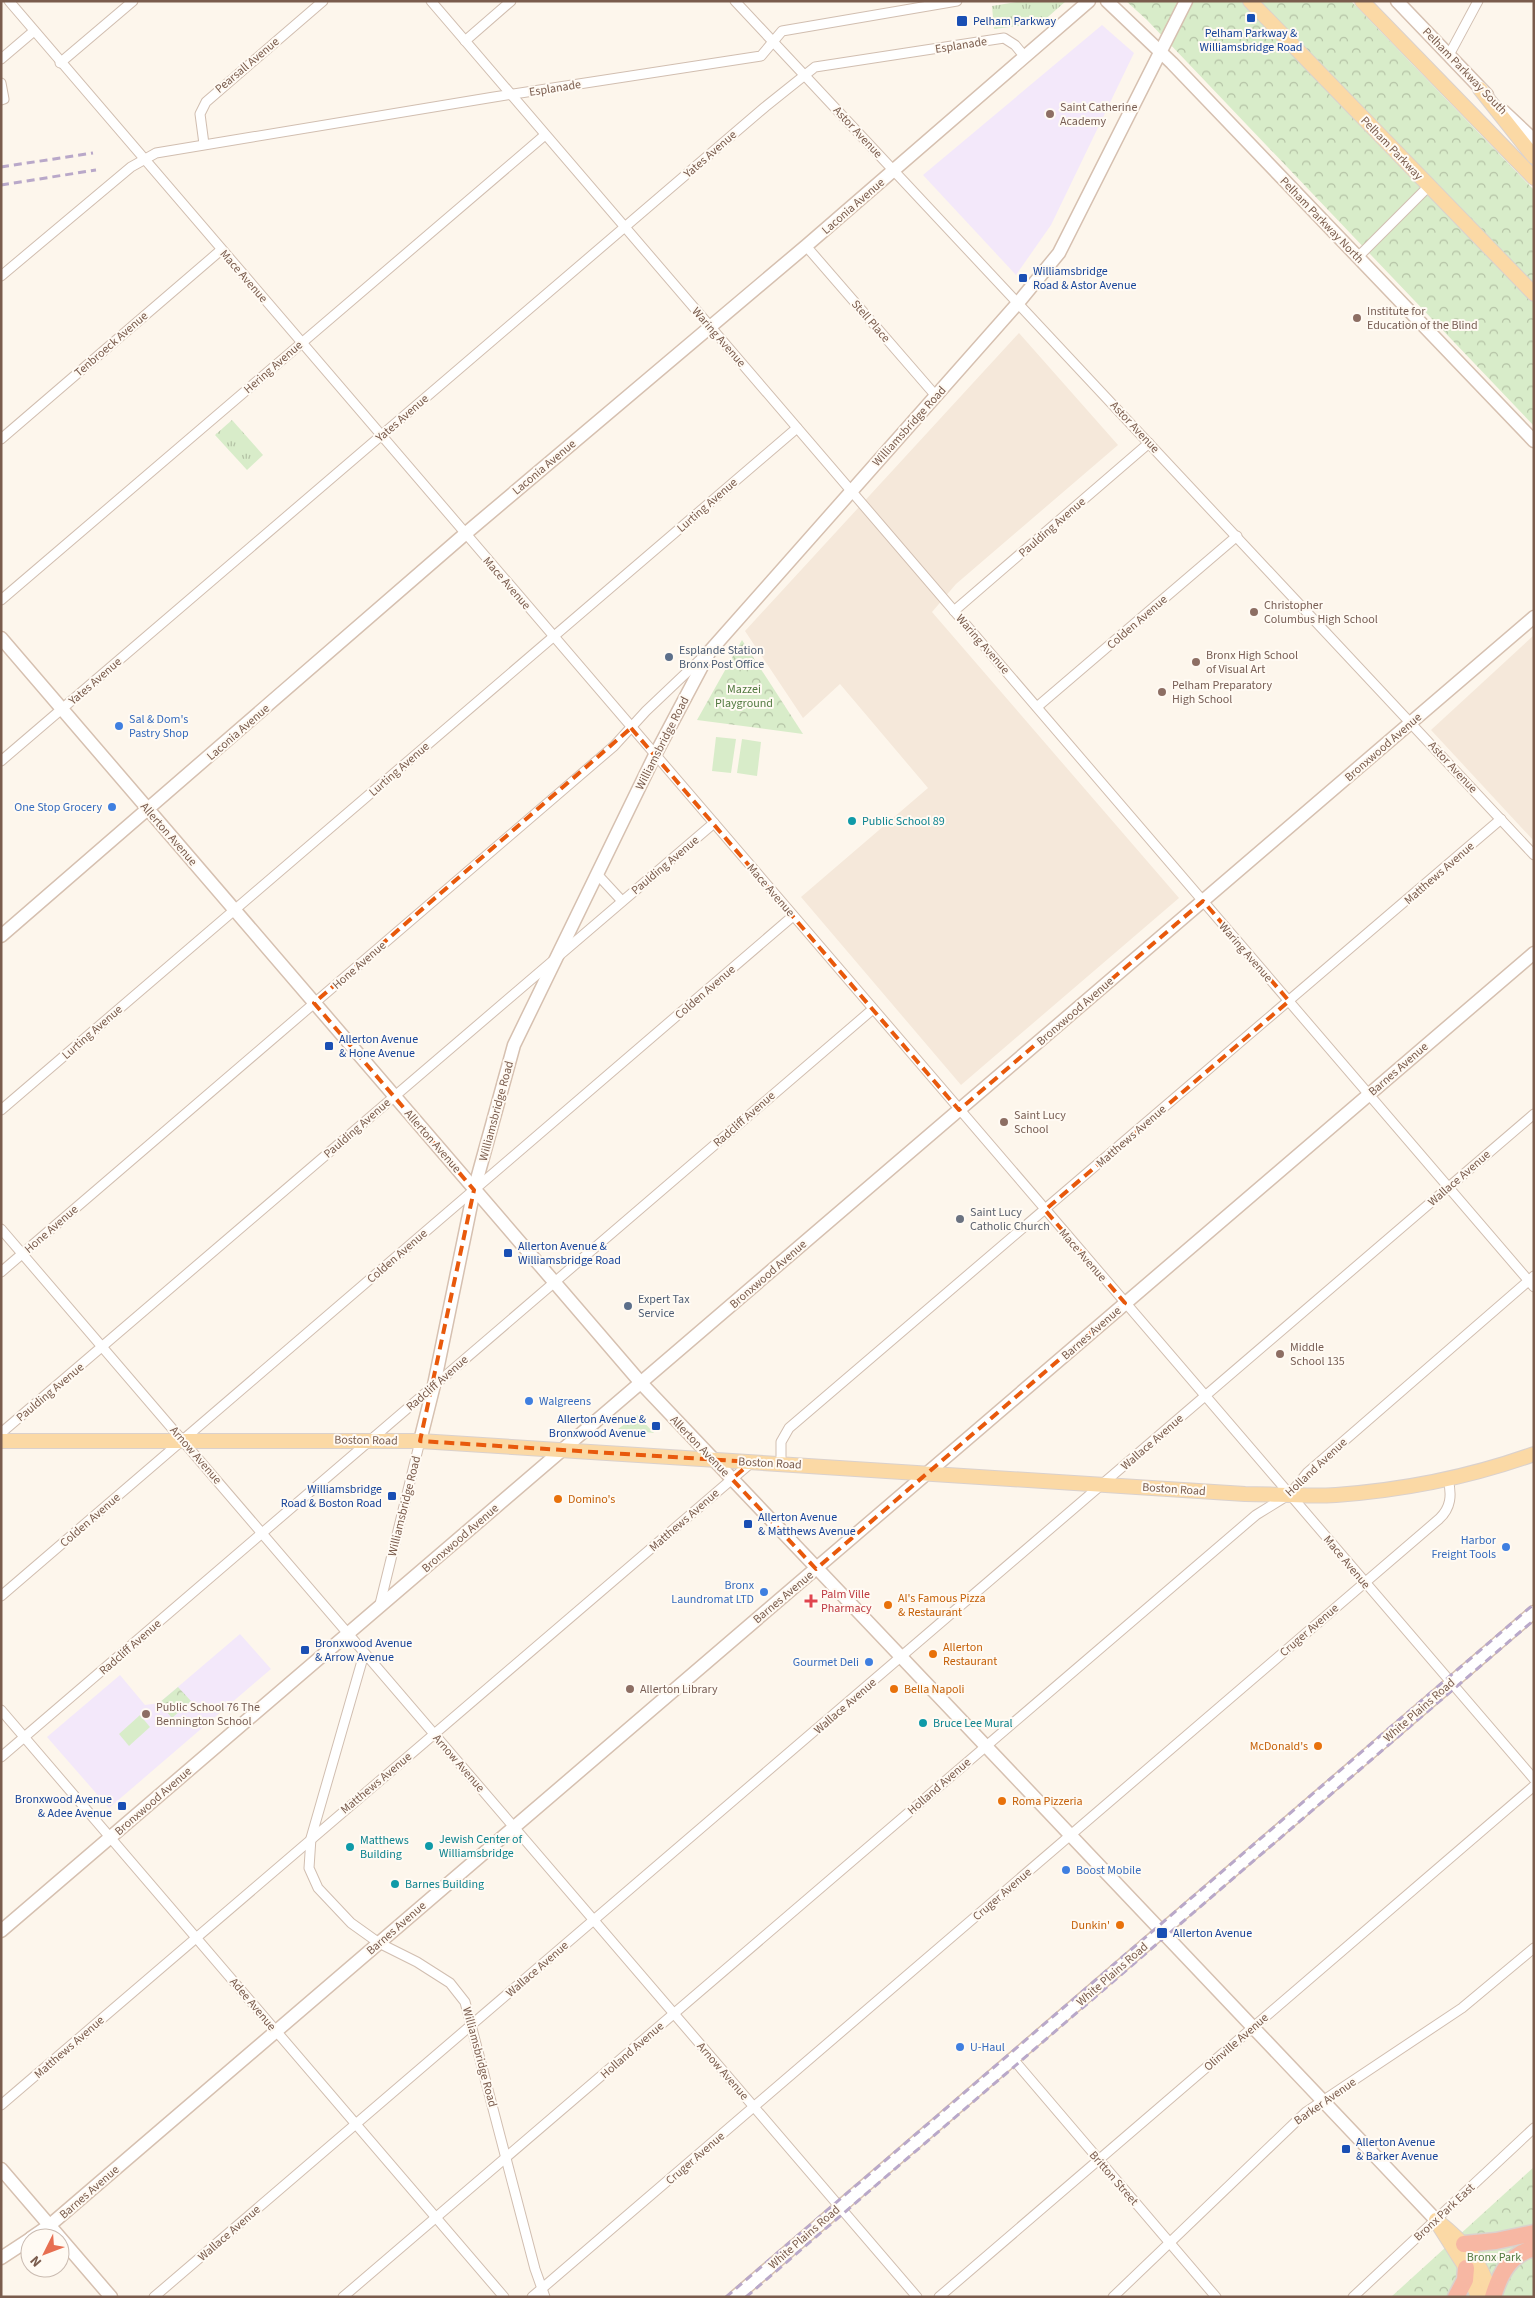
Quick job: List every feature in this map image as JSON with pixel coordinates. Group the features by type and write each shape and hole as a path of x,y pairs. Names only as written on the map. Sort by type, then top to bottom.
{"highway":[{"path":"1464,2244 1496,2241 1534,2233"},
{"path":"1492,2297 1506,2267 1521,2253 1534,2248"},
{"path":"1456,2297 1465,2280 1466,2268"}],"main road":[{"name":"Pelham Parkway","path":"1250,1 1534,294"},
{"path":"1362,1 1534,178"},
{"path":"1480,88 1534,157"},
{"name":"Boston Road","path":"1,1441 420,1441 928,1472 1245,1494 1336,1495 1375,1491 1448,1479 1534,1454"},
{"path":"1436,2220 1464,2244 1481,2269 1492,2297"},
{"path":"1436,2220 1466,2268 1478,2297"}],"street":[{"name":"Mace Avenue","path":"9,1 60,63 1534,1779"},
{"path":"60,63 133,1"},
{"name":"Pearsall Avenue","path":"204,144 200,114 206,102 323,1"},
{"name":"Waring Avenue","path":"431,1 1448,1188 1532,1281"},
{"path":"465,41 511,1"},
{"name":"Astor Avenue","path":"735,1 1412,722 1534,855"},
{"name":"Esplanade","path":"143,159 156,153 204,144 761,56 782,31 957,1"},
{"name":"Laconia Avenue","path":"1,936 149,810 465,534 894,171 1089,1"},
{"name":"Pelham Parkway North","path":"1107,1 1160,50 1534,441"},
{"name":"Williamsbridge Road","path":"379,1608 434,1385 474,1190 514,1045 654,755 710,651 1018,303 1058,252 1186,1"},
{"name":"Pelham Parkway South","path":"1397,1 1480,88 1534,140"},
{"path":"1449,55 1478,1"},
{"path":"1,59 34,31"},
{"name":"Esplanade","path":"804,76 816,67 1004,38 1010,40 1025,57"},
{"name":"Yates Avenue","path":"1,762 765,107 804,76"},
{"path":"1,83 4,99 1,100"},
{"name":"Hering Avenue","path":"1,600 545,135"},
{"path":"3,273 131,166 143,159"},
{"path":"1358,257 1429,186"},
{"name":"Stell Place","path":"806,246 936,396"},
{"name":"Tenbroeck Avenue","path":"1,439 221,250"},
{"name":"Lurting Avenue","path":"1,1110 797,428"},
{"name":"Paulding Avenue","path":"954,611 1150,443"},
{"name":"Colden Avenue","path":"1037,707 1237,536"},
{"name":"Bronxwood Avenue","path":"1,1931 1534,617"},
{"name":"Allerton Avenue","path":"1,638 641,1383 1436,2220"},
{"name":"Hone Avenue","path":"1,1272 614,746 710,651"},
{"name":"Matthews Avenue","path":"781,1463 782,1442 789,1428 1501,819"},
{"name":"Paulding Avenue","path":"1,1433 714,824"},
{"path":"597,874 622,901"},
{"name":"Colden Avenue","path":"1,1596 793,916"},
{"name":"Barnes Avenue","path":"47,2228 1534,953"},
{"name":"Radcliff Avenue","path":"1,1757 873,1009"},
{"name":"Wallace Avenue","path":"154,2297 1534,1114"},
{"name":"Arnow Avenue","path":"1,1230 917,2297"},
{"name":"Holland Avenue","path":"343,2297 1256,1515 1290,1494 1307,1473 1532,1281"},
{"name":"Matthews Avenue","path":"1,2105 752,1462"},
{"name":"Cruger Avenue","path":"532,2297 543,2292 754,2107 1444,1514 1450,1499 1448,1479"},
{"name":"White Plains Road","path":"735,2297 1534,1612"},
{"name":"Williamsbridge Road","path":"364,1654 311,1838 309,1868 318,1888 351,1923 379,1943 417,1962 450,1983 465,2002 473,2025 506,2157 543,2292"},
{"name":"Adee Avenue","path":"1,1710 504,2297"},
{"name":"Olinville Avenue","path":"939,2297 1534,1786"},
{"name":"Barker Avenue","path":"1113,2297 1293,2123 1322,2100 1462,2008 1534,1948"},
{"name":"Britton Street","path":"1012,2059 1216,2297"},
{"name":"Bronx Park East","path":"1353,2297 1534,2128"},
{"path":"1,2169 112,2297"},
{"name":"Barnes Avenue","path":"1,2258 20,2245"}],"highlighted area":[{"path":"631,728 959,1110 1203,901 1289,1001 1045,1210 1125,1303 816,1569 732,1479 752,1462 420,1441 474,1190 314,1003"}],"shaded area":[{"name":"Saint Catherine Academy","path":"1102,25 1134,53 1051,225 1016,275 923,175"},
{"path":"1019,333 1118,445 956,584 932,612 1179,898 961,1085 801,897 928,788 840,684 803,718 745,631"},
{"path":"1534,635 1534,841 1431,730"},
{"name":"Public School 76 The Bennington School","path":"240,1634 271,1669 109,1808 47,1737 120,1675 145,1705 159,1703"}],"green space":[{"path":"1022,1 1066,1 1041,23 994,29 992,6"},
{"path":"1126,1 1351,1 1534,190 1534,426 1147,20"},
{"path":"232,420 263,455 247,470 215,435"},
{"name":"Mazzei Playground","path":"742,640 803,734 697,720"},
{"path":"716,737 736,739 731,773 712,771"},
{"path":"742,739 761,742 757,776 737,773"},
{"path":"637,1415 654,1433 618,1429"},
{"path":"178,1687 191,1701 172,1718 159,1703"},
{"path":"140,1715 150,1727 129,1746 119,1734"},
{"name":"Bronx Park","path":"1534,2167 1534,2297 1391,2297"}],"railway":[{"path":"1,167 93,153"},
{"path":"1,185 96,170"},
{"path":"726,2297 1534,1604"},
{"path":"746,2297 1534,1620"}],"place":[{"name":"Pelham Parkway & Williamsbridge Road","path":"1251,18"},
{"name":"Pelham Parkway","path":"962,21"},
{"name":"Saint Catherine Academy","path":"1050,114"},
{"name":"Williamsbridge Road & Astor Avenue","path":"1023,278"},
{"name":"Institute for Education of the Blind","path":"1357,318"},
{"name":"Christopher Columbus High School","path":"1254,612"},
{"name":"Esplande Station Bronx Post Office","path":"669,657"},
{"name":"Bronx High School of Visual Art","path":"1196,662"},
{"name":"Pelham Preparatory High School","path":"1162,692"},
{"name":"Sal & Dom's Pastry Shop","path":"119,726"},
{"name":"One Stop Grocery","path":"112,807"},
{"name":"Public School 89","path":"852,821"},
{"name":"Allerton Avenue & Hone Avenue","path":"329,1046"},
{"name":"Saint Lucy School","path":"1004,1122"},
{"name":"Saint Lucy Catholic Church","path":"960,1219"},
{"name":"Allerton Avenue & Williamsbridge Road","path":"508,1253"},
{"name":"Expert Tax Service","path":"628,1306"},
{"name":"Middle School 135","path":"1280,1354"},
{"name":"Walgreens","path":"529,1401"},
{"name":"Allerton Avenue & Bronxwood Avenue","path":"656,1426"},
{"name":"Williamsbridge Road & Boston Road","path":"392,1496"},
{"name":"Domino's","path":"558,1499"},
{"name":"Allerton Avenue & Matthews Avenue","path":"748,1524"},
{"name":"Harbor Freight Tools","path":"1506,1547"},
{"name":"Bronx Laundromat LTD","path":"764,1592"},
{"name":"Palm Ville Pharmacy","path":"811,1601"},
{"name":"Al's Famous Pizza & Restaurant","path":"888,1605"},
{"name":"Bronxwood Avenue & Arrow Avenue","path":"305,1650"},
{"name":"Allerton Restaurant","path":"933,1654"},
{"name":"Gourmet Deli","path":"869,1662"},
{"name":"Allerton Library","path":"630,1689"},
{"name":"Bella Napoli","path":"894,1689"},
{"name":"Public School 76 The Bennington School","path":"146,1714"},
{"name":"Bruce Lee Mural","path":"923,1723"},
{"name":"McDonald's","path":"1318,1746"},
{"name":"Roma Pizzeria","path":"1002,1801"},
{"name":"Bronxwood Avenue & Adee Avenue","path":"122,1806"},
{"name":"Jewish Center of Williamsbridge","path":"429,1846"},
{"name":"Matthews Building","path":"350,1847"},
{"name":"Boost Mobile","path":"1066,1870"},
{"name":"Barnes Building","path":"395,1884"},
{"name":"Dunkin'","path":"1120,1925"},
{"name":"Allerton Avenue","path":"1162,1933"},
{"name":"U-Haul","path":"960,2047"},
{"name":"Allerton Avenue & Barker Avenue","path":"1346,2149"}]}
